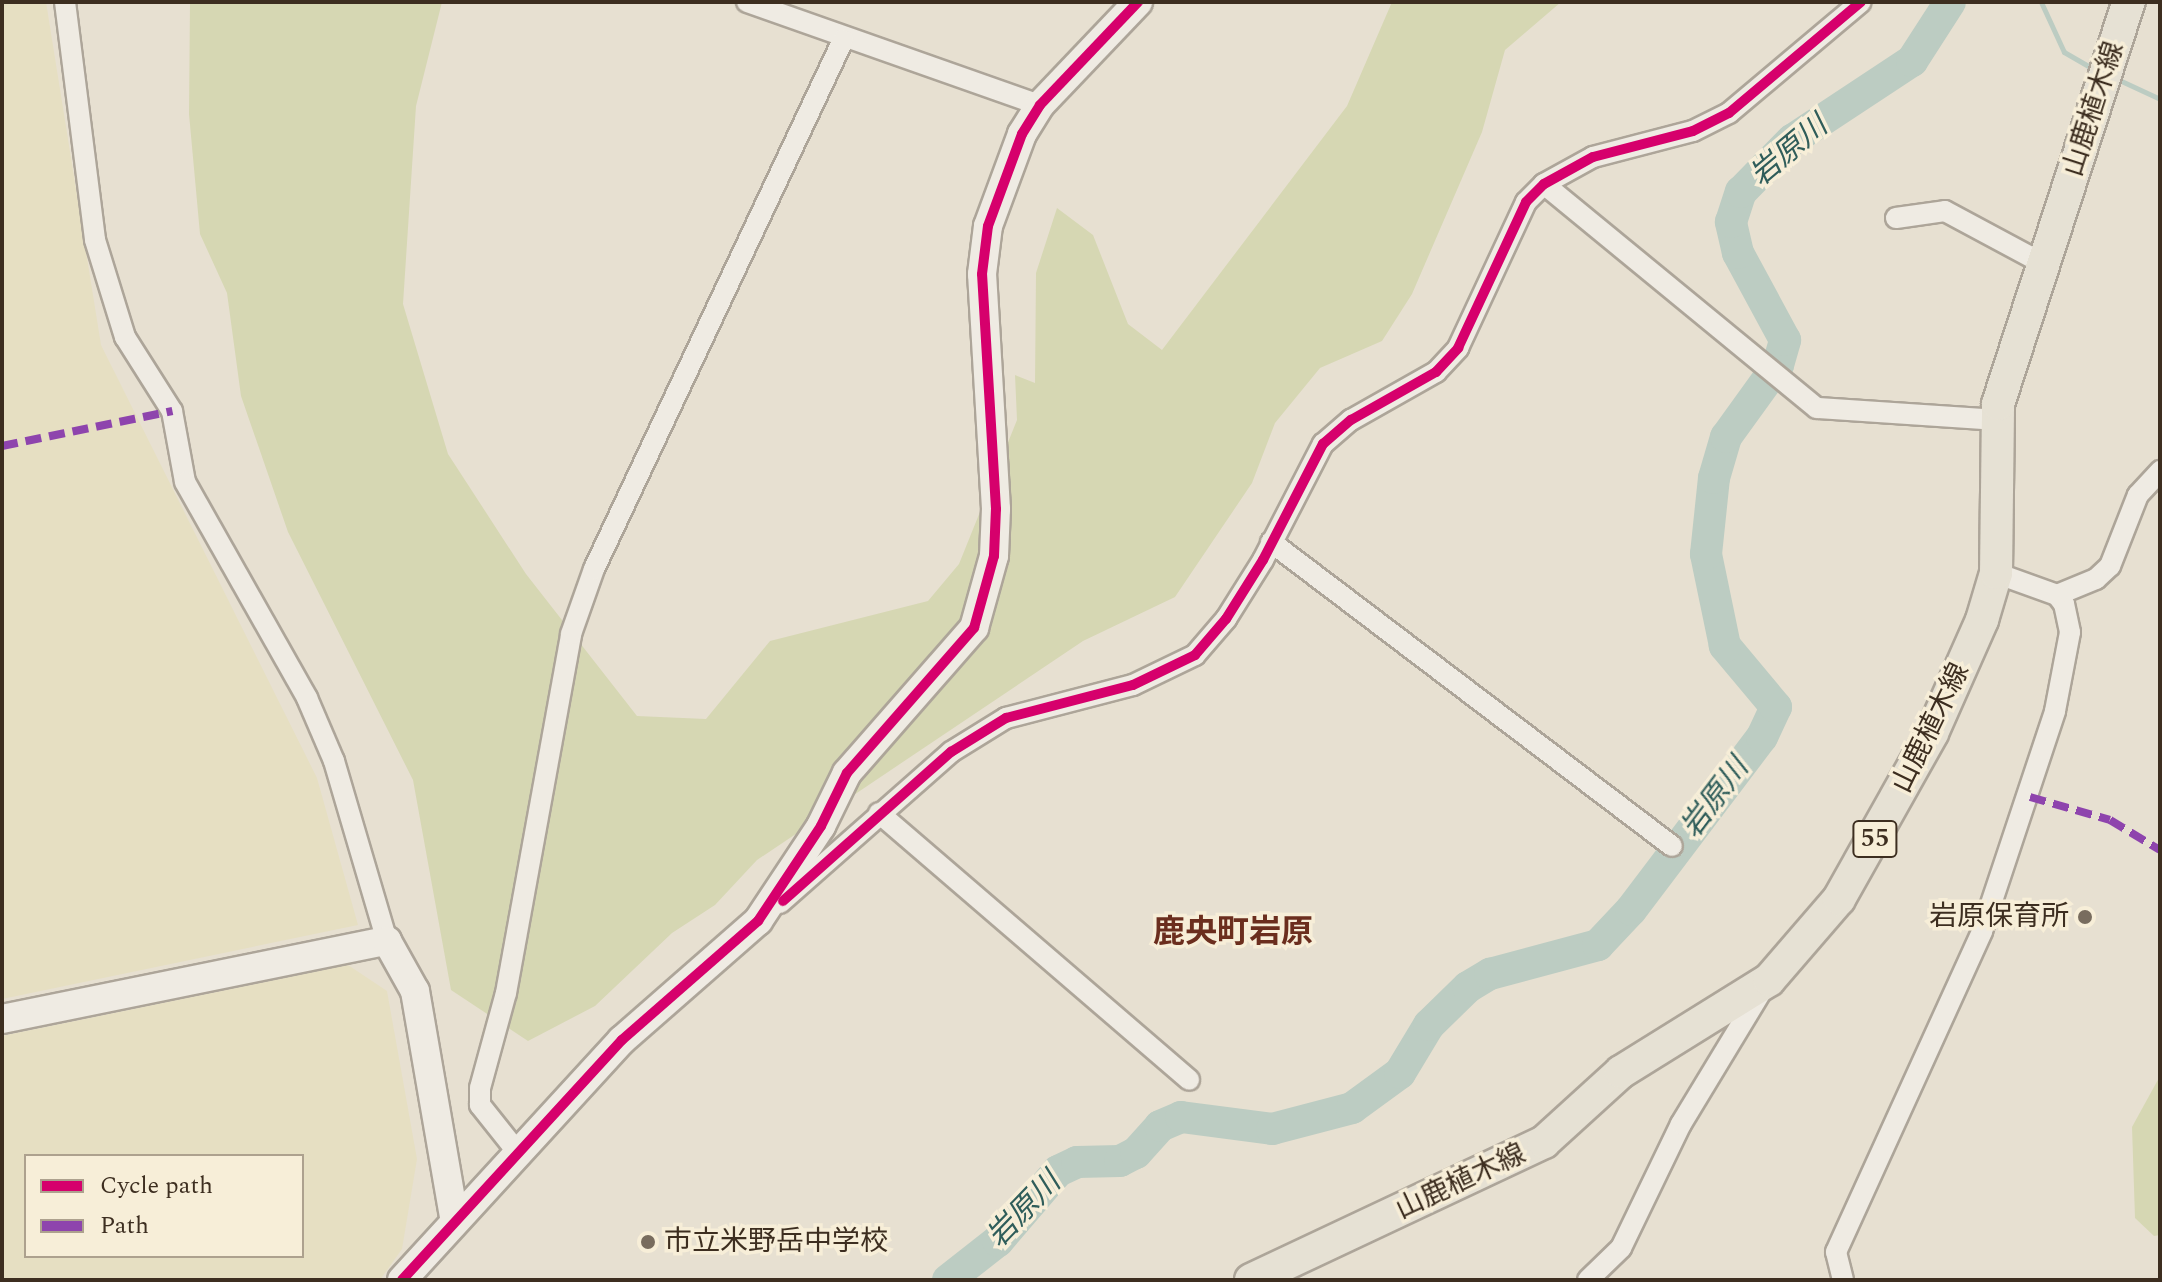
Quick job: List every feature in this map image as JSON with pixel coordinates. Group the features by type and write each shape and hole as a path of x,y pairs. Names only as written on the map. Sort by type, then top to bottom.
{"main road":[{"name":"山鹿植木線","path":"1251,1280 1527,1153 1621,1072 1769,980 1839,899 1882,827 1957,679 1996,573 1996,420 2042,263 2129,2"}],"street":[{"path":"65,2 95,240 125,337 172,411 185,482 312,711 334,761 387,941 415,991 454,1216"},
{"path":"747,2 843,40 1040,105"},
{"path":"758,921 821,826 847,773 974,628 994,556 996,509 982,274 988,226 1017,145 1040,105 1138,2"},
{"path":"402,1280 454,1216 519,1154 663,1000 951,752 1006,718 1133,685 1195,655 1226,619 1323,444 1351,420 1436,372 1458,348 1526,202 1544,184 1593,157 1693,131 1729,113 1861,2"},
{"path":"519,1154 480,1105 480,1088 506,993 571,634 594,569 843,40"},
{"path":"1544,184 1789,386 1830,413 1996,420"},
{"path":"1896,218 1945,211 2042,263"},
{"path":"1996,573 2057,595 2096,579 2110,566 2138,495 2160,471"},
{"path":"1271,542 1672,846"},
{"path":"1843,1280 1836,1252 1982,931 2030,797 2070,632 2057,595"},
{"path":"879,813 1189,1080"},
{"path":"2,1019 387,941"},
{"path":"1588,1280 1621,1248 1681,1124 1769,980"}],"shaded area":[{"path":"2,2 46,2 101,345 317,778 358,925 2,999"},
{"path":"348,965 387,991 417,1159 402,1249 380,1280 2,1280 2,1036"}],"green space":[{"path":"190,2 442,2 416,106 403,304 448,454 526,574 637,716 706,719 770,641 928,601 959,564 1017,420 1015,375 1035,383 1036,273 1057,208 1093,235 1128,324 1162,350 1347,106 1392,2 1561,2 1505,50 1482,132 1412,294 1382,341 1320,368 1275,423 1252,483 1175,597 1083,641 757,860 715,905 672,933 595,1006 528,1041 451,990 413,780 288,532 241,396 227,293 200,234 189,114"},
{"path":"2160,1076 2160,1235 2154,1236 2135,1218 2132,1127"}],"waterway":[{"name":"岩原川","path":"948,1280 998,1241 1058,1171 1077,1162 1120,1161 1136,1153 1160,1126 1181,1117 1272,1129 1352,1108 1400,1073 1429,1025 1468,987 1490,974 1598,945 1631,910 1762,737 1776,707 1725,646 1706,554 1714,478 1726,437 1778,365 1785,340 1738,253 1731,222 1741,192 1792,140 1912,61 1950,2"},
{"path":"2041,2 2064,52 2097,71"},
{"path":"2117,79 2160,99"}],"marked path":[{"path":"2,446 172,411"},
{"path":"2030,797 2110,820 2160,850"}],"cycle path":[{"path":"402,1280 622,1040 758,921 821,826 847,773 974,628 994,556 996,509 982,274 988,226 1022,134 1040,105 1138,2"},
{"path":"783,901 951,752 1006,718 1133,685 1195,655 1226,619 1263,560 1323,444 1351,420 1436,372 1458,348 1526,202 1544,184 1593,157 1693,131 1729,113 1861,2"}],"place":[{"name":"岩原保育所","path":"2085,917"},
{"name":"市立米野岳中学校","path":"648,1242"}],"district":[{"name":"鹿央町岩原","path":"1233,933"}]}
